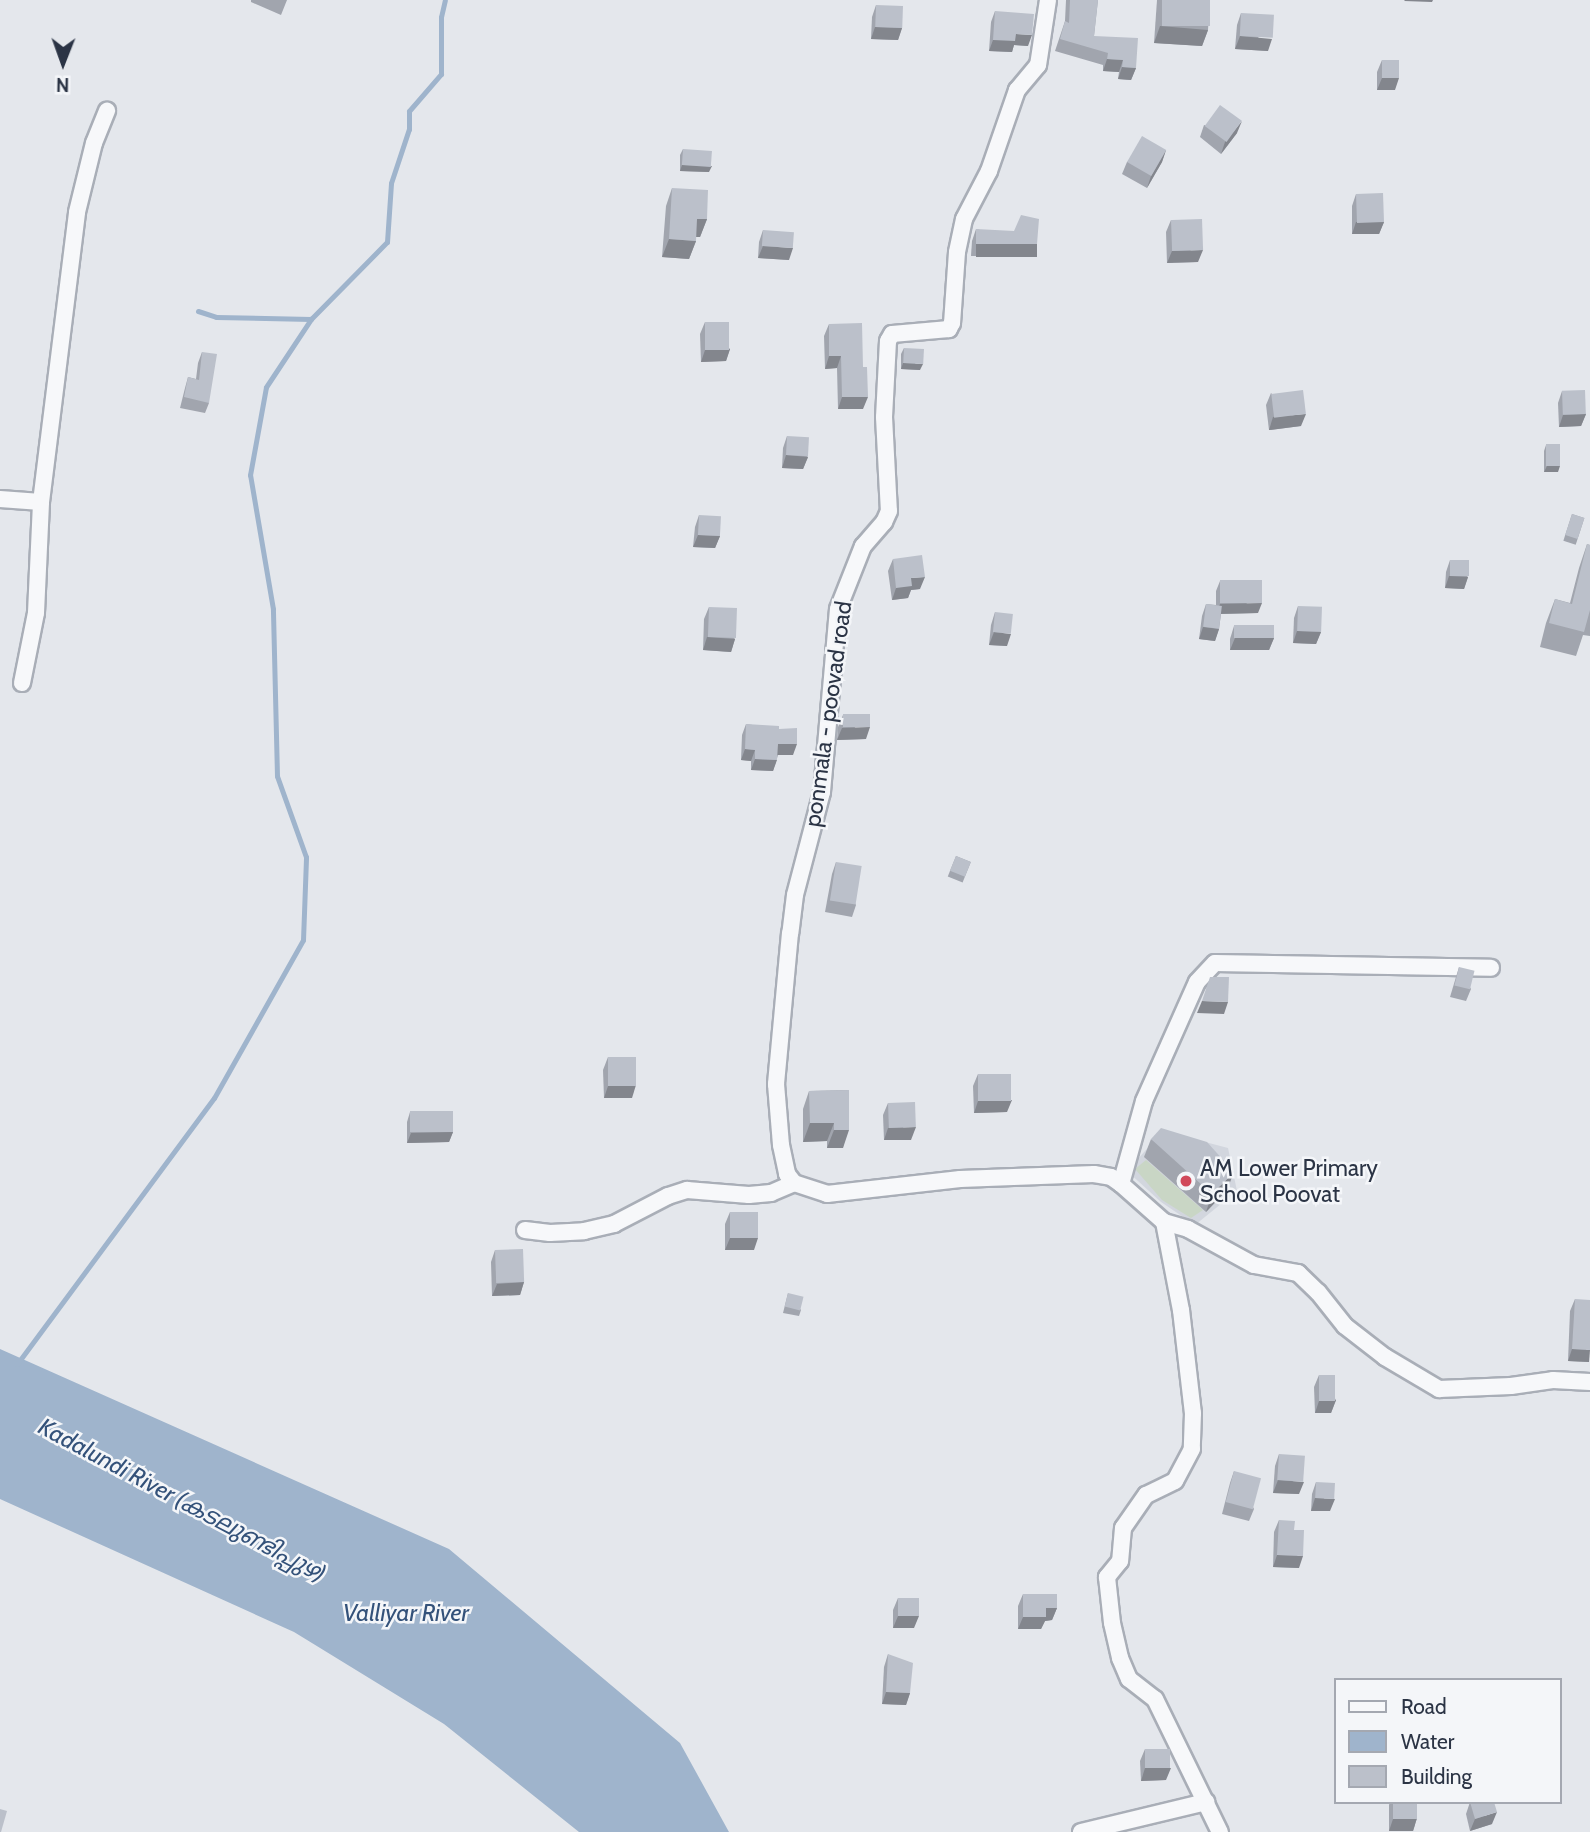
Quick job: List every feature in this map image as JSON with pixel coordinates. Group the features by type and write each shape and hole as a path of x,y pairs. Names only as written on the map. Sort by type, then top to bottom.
{"street":[{"name":"ponmala - poovad road","path":"794,1183 787,1174 781,1145 776,1084 790,933 795,895 822,792 838,609 863,546 877,532 889,510 884,417 888,341 892,334 949,329 952,323 957,251 964,219 989,171 1017,90 1038,65 1048,0"},
{"path":"22,684 36,613 41,502 76,212 94,143 107,111"},
{"path":"0,499 41,502"},
{"path":"1121,1184 1144,1101 1197,982 1215,963 1491,968"},
{"path":"525,1230 584,1231 614,1224 668,1196 687,1191 749,1195 771,1193 794,1183 827,1194 960,1179 1094,1174 1111,1177 1164,1222 1188,1229 1254,1265 1297,1273 1318,1292 1345,1326 1385,1357 1439,1389 1511,1386 1553,1380 1590,1382"},
{"path":"1164,1222 1181,1310 1193,1413 1192,1449 1175,1481 1146,1494 1123,1528 1120,1561 1107,1577 1112,1623 1120,1658 1129,1679 1155,1699 1220,1832"},
{"path":"1081,1832 1206,1802"}],"shaded area":[{"name":"AM Lower Primary School Poovat","path":"1163,1131 1228,1148 1237,1191 1195,1225 1161,1202 1127,1171"}],"green space":[{"path":"1146,1160 1203,1210 1191,1218 1162,1200 1135,1169"}],"water":[{"name":"Valliyar River","path":"0,1349 449,1549 680,1743 729,1832 579,1832 444,1724 294,1632 0,1499"}],"building":[{"path":"1070,0 1098,0 1094,36 1138,38 1136,68 1122,67 1123,60 1107,59 1108,53 1060,39 1065,21 1069,23"},
{"path":"1162,0 1210,0 1210,26 1162,26"},
{"path":"876,5 903,6 902,28 875,27"},
{"path":"995,11 1034,14 1032,35 1016,34 1015,41 993,40"},
{"path":"1241,13 1274,15 1273,38 1240,36"},
{"path":"1382,60 1399,60 1399,78 1382,78"},
{"path":"1220,105 1242,121 1227,142 1205,126"},
{"path":"1142,136 1166,150 1151,176 1127,162"},
{"path":"683,149 712,151 711,167 682,165"},
{"path":"672,188 708,190 707,219 697,219 696,241 669,239"},
{"path":"1383,193 1384,222 1357,223 1356,194"},
{"path":"1021,215 1039,219 1037,244 976,244 976,229 1014,231"},
{"path":"1202,219 1203,250 1172,251 1171,220"},
{"path":"763,230 794,232 793,248 762,246"},
{"path":"705,322 729,322 729,350 705,350"},
{"path":"862,323 863,367 867,367 868,397 842,397 841,356 829,356 829,324"},
{"path":"904,348 924,349 923,364 903,363"},
{"path":"202,352 217,354 209,403 184,397 188,377 199,380"},
{"path":"1303,390 1306,414 1274,418 1271,394"},
{"path":"1585,390 1586,414 1563,415 1562,391"},
{"path":"787,436 809,437 808,456 786,455"},
{"path":"1546,444 1560,444 1560,466 1546,466"},
{"path":"1572,514 1584,518 1578,539 1565,535"},
{"path":"699,515 721,516 720,536 698,535"},
{"path":"1587,544 1590,545 1590,610 1584,632 1549,623 1555,599 1572,604"},
{"path":"922,555 925,577 911,578 912,586 896,588 893,559"},
{"path":"1450,560 1469,560 1469,576 1450,576"},
{"path":"1220,580 1262,580 1262,603 1220,603"},
{"path":"1206,604 1222,606 1219,629 1203,627"},
{"path":"1298,606 1322,607 1321,632 1297,631"},
{"path":"709,607 737,608 736,638 708,637"},
{"path":"995,612 1013,614 1011,634 993,632"},
{"path":"1234,625 1274,625 1274,638 1234,638"},
{"path":"843,714 870,714 870,727 843,727"},
{"path":"746,724 779,726 779,729 797,728 797,744 778,744 777,760 755,759 755,750 745,749"},
{"path":"956,856 971,862 965,877 950,871"},
{"path":"836,862 862,866 856,905 830,901"},
{"path":"1459,967 1475,971 1470,989 1454,985"},
{"path":"1210,977 1229,977 1228,1002 1202,1001"},
{"path":"608,1057 636,1057 636,1086 608,1086"},
{"path":"978,1074 1011,1074 1011,1101 978,1101"},
{"path":"849,1090 849,1130 834,1130 834,1123 810,1123 809,1091"},
{"path":"915,1102 916,1127 889,1128 888,1103"},
{"path":"410,1111 453,1111 453,1132 410,1132"},
{"path":"1161,1128 1207,1142 1234,1172 1212,1194 1151,1139"},
{"path":"730,1212 758,1212 758,1238 730,1238"},
{"path":"523,1249 524,1282 496,1283 495,1250"},
{"path":"788,1293 804,1297 800,1310 785,1307"},
{"path":"1575,1299 1590,1300 1590,1350 1572,1349"},
{"path":"1319,1375 1335,1375 1335,1401 1319,1401"},
{"path":"1279,1454 1305,1456 1303,1482 1277,1480"},
{"path":"1234,1471 1261,1478 1253,1509 1226,1502"},
{"path":"1316,1482 1335,1483 1334,1499 1315,1498"},
{"path":"1279,1520 1295,1521 1294,1530 1304,1530 1303,1556 1277,1555"},
{"path":"1023,1594 1057,1594 1057,1608 1046,1608 1046,1617 1023,1617"},
{"path":"898,1598 919,1598 919,1616 898,1616"},
{"path":"888,1654 913,1663 910,1693 886,1692"},
{"path":"1145,1749 1170,1749 1170,1768 1145,1768"},
{"path":"1393,1804 1417,1804 1417,1819 1393,1819"},
{"path":"1471,1804 1495,1804 1497,1812 1475,1819"},
{"path":"0,1809 7,1811 1,1832 0,1832"}],"waterway":[{"path":"17,1364 214,1098 303,940 306,857 277,776 273,609 250,475 266,387 311,319 387,242 391,183 409,129 409,111 441,74 441,17 445,0"},
{"path":"198,311 216,317 311,319"}],"place":[{"name":"AM Lower Primary School Poovat","path":"1186,1181"}],"water label":[{"name":"Kadalundi River (കടലുണ്ടിപ്പുഴ)","path":"182,1500"}]}
